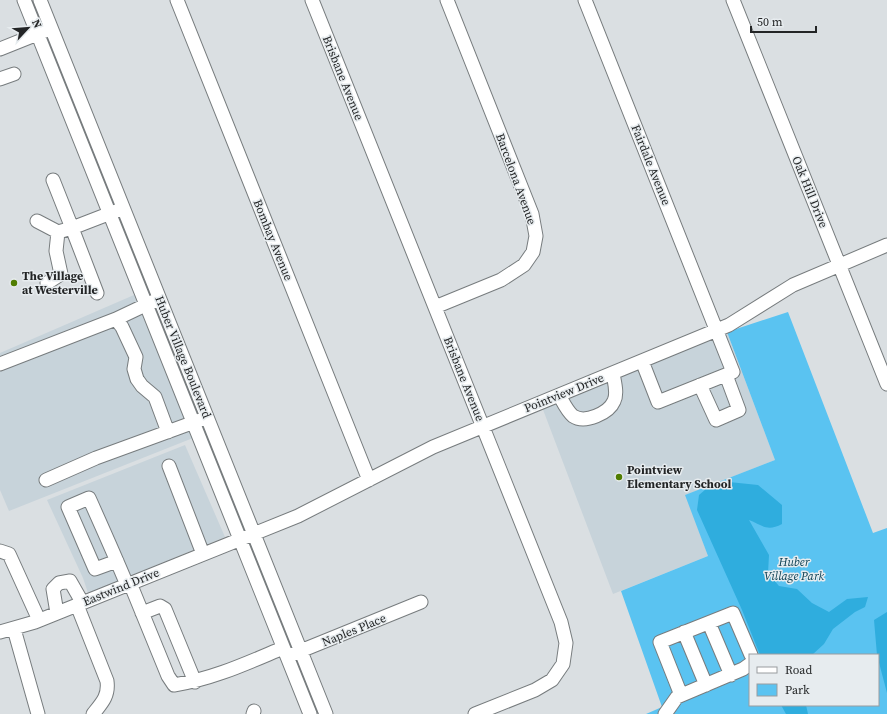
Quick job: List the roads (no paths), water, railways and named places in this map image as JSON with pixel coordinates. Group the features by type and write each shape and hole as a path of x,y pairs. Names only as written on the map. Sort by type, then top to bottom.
{"street":[{"name":"Huber Village Boulevard","path":"24,0 310,714"},
{"name":"Huber Village Boulevard","path":"40,0 326,714"},
{"name":"Bombay Avenue","path":"177,0 369,480"},
{"name":"Brisbane Avenue","path":"312,0 561,622 566,643 563,664 552,680 535,690 475,714"},
{"name":"Barcelona Avenue","path":"435,307 501,280 524,265 533,252 536,236 532,214 447,0"},
{"name":"Fairdale Avenue","path":"585,0 733,372 726,375"},
{"name":"Oak Hill Drive","path":"733,0 887,384"},
{"path":"0,48 51,29"},
{"path":"0,79 14,74"},
{"path":"53,180 97,293"},
{"path":"37,221 58,232 123,208"},
{"path":"47,283 61,274 56,251 58,232"},
{"name":"Pointview Drive","path":"240,539 298,516 433,446 717,331 793,285 839,264 887,245"},
{"path":"0,364 160,299"},
{"path":"116,318 122,327 136,357 134,369 138,379 142,386 155,397 168,432"},
{"path":"642,361 658,402 700,385 726,375 739,410 716,420 700,385"},
{"path":"559,395 566,408 574,417 585,419 599,415 609,409 615,400 616,388 613,373"},
{"path":"46,480 96,458 208,417"},
{"path":"169,466 203,554"},
{"path":"117,561 95,569 68,507 89,498 142,613 160,606 165,609 194,682"},
{"name":"Eastwind Drive","path":"0,632 14,629 58,613 240,539"},
{"path":"0,551 9,554 39,620"},
{"path":"58,613 53,589 59,583 70,581 80,604 107,681 108,690 106,697 93,714"},
{"name":"Naples Place","path":"142,613 168,676 174,685 194,682 221,675 285,652 300,651 421,602"},
{"path":"681,696 660,642 733,613 751,654"},
{"path":"709,623 731,675"},
{"path":"14,629 38,714"},
{"path":"684,632 706,685"},
{"path":"665,714 671,703 681,696 731,675 749,665"}],"place":[{"name":"The Village at Westerville","path":"14,283"},
{"name":"Pointview Elementary School","path":"619,477"}],"park label":[{"name":"Huber Village Park","path":"794,569"}]}
